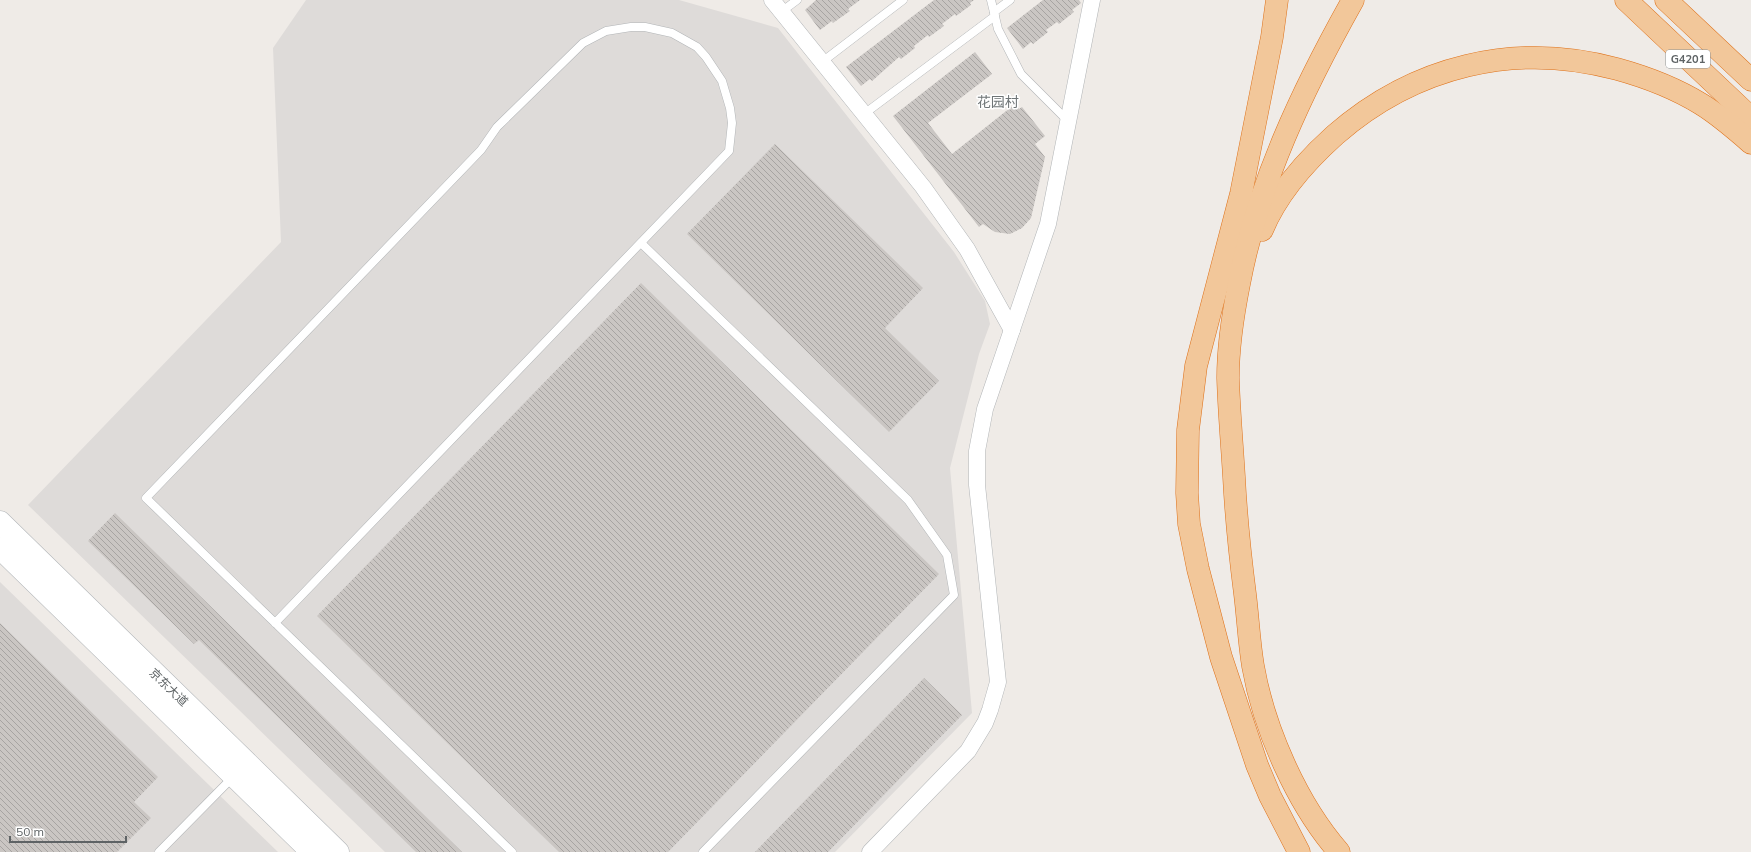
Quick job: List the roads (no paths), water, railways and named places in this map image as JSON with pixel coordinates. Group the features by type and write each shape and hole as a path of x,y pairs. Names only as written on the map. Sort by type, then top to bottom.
{"highway":[{"path":"1277,0 1272,37 1241,194 1196,366 1188,430 1187,461 1189,524 1208,613 1238,711 1257,765 1270,796 1298,852"},
{"path":"1241,194 1258,162 1297,72 1336,0"},
{"path":"1318,852 1296,791 1278,749 1254,667 1236,518 1228,376 1233,321 1239,283 1252,228 1272,167 1311,79 1353,0"},
{"name":"G4201","path":"1626,0 1751,118"},
{"name":"G4201","path":"1673,5 1751,80"},
{"path":"1239,283 1266,220 1294,179 1327,143 1362,114 1381,101 1419,81 1458,68 1494,60 1530,57 1579,60 1604,65 1653,80 1677,91 1700,104 1732,126 1751,143"},
{"path":"1296,791 1316,824 1339,852"}],"main road":[{"name":"京东大道","path":"0,522 338,852"},
{"name":"京东大道","path":"0,548 312,852"}],"street":[{"path":"870,852 968,751 985,723 995,696 998,682 977,485 977,451 985,409 1048,224 1092,0"},
{"path":"776,6 923,187 967,248 1012,330"}],"lane":[{"path":"776,6 797,0"},
{"path":"822,62 903,0"},
{"path":"991,0 998,29 1021,74 1068,121"},
{"path":"864,114 1010,0"},
{"path":"275,623 729,151 732,123 730,108 722,81 715,69 697,47 672,33 645,27 631,27 606,31 583,43 497,127 482,150 146,498 275,623 512,852"},
{"path":"641,243 908,500 947,555 954,595 703,852"},
{"path":"160,852 234,776"}],"district":[{"name":"花园村","path":"998,102"}]}
